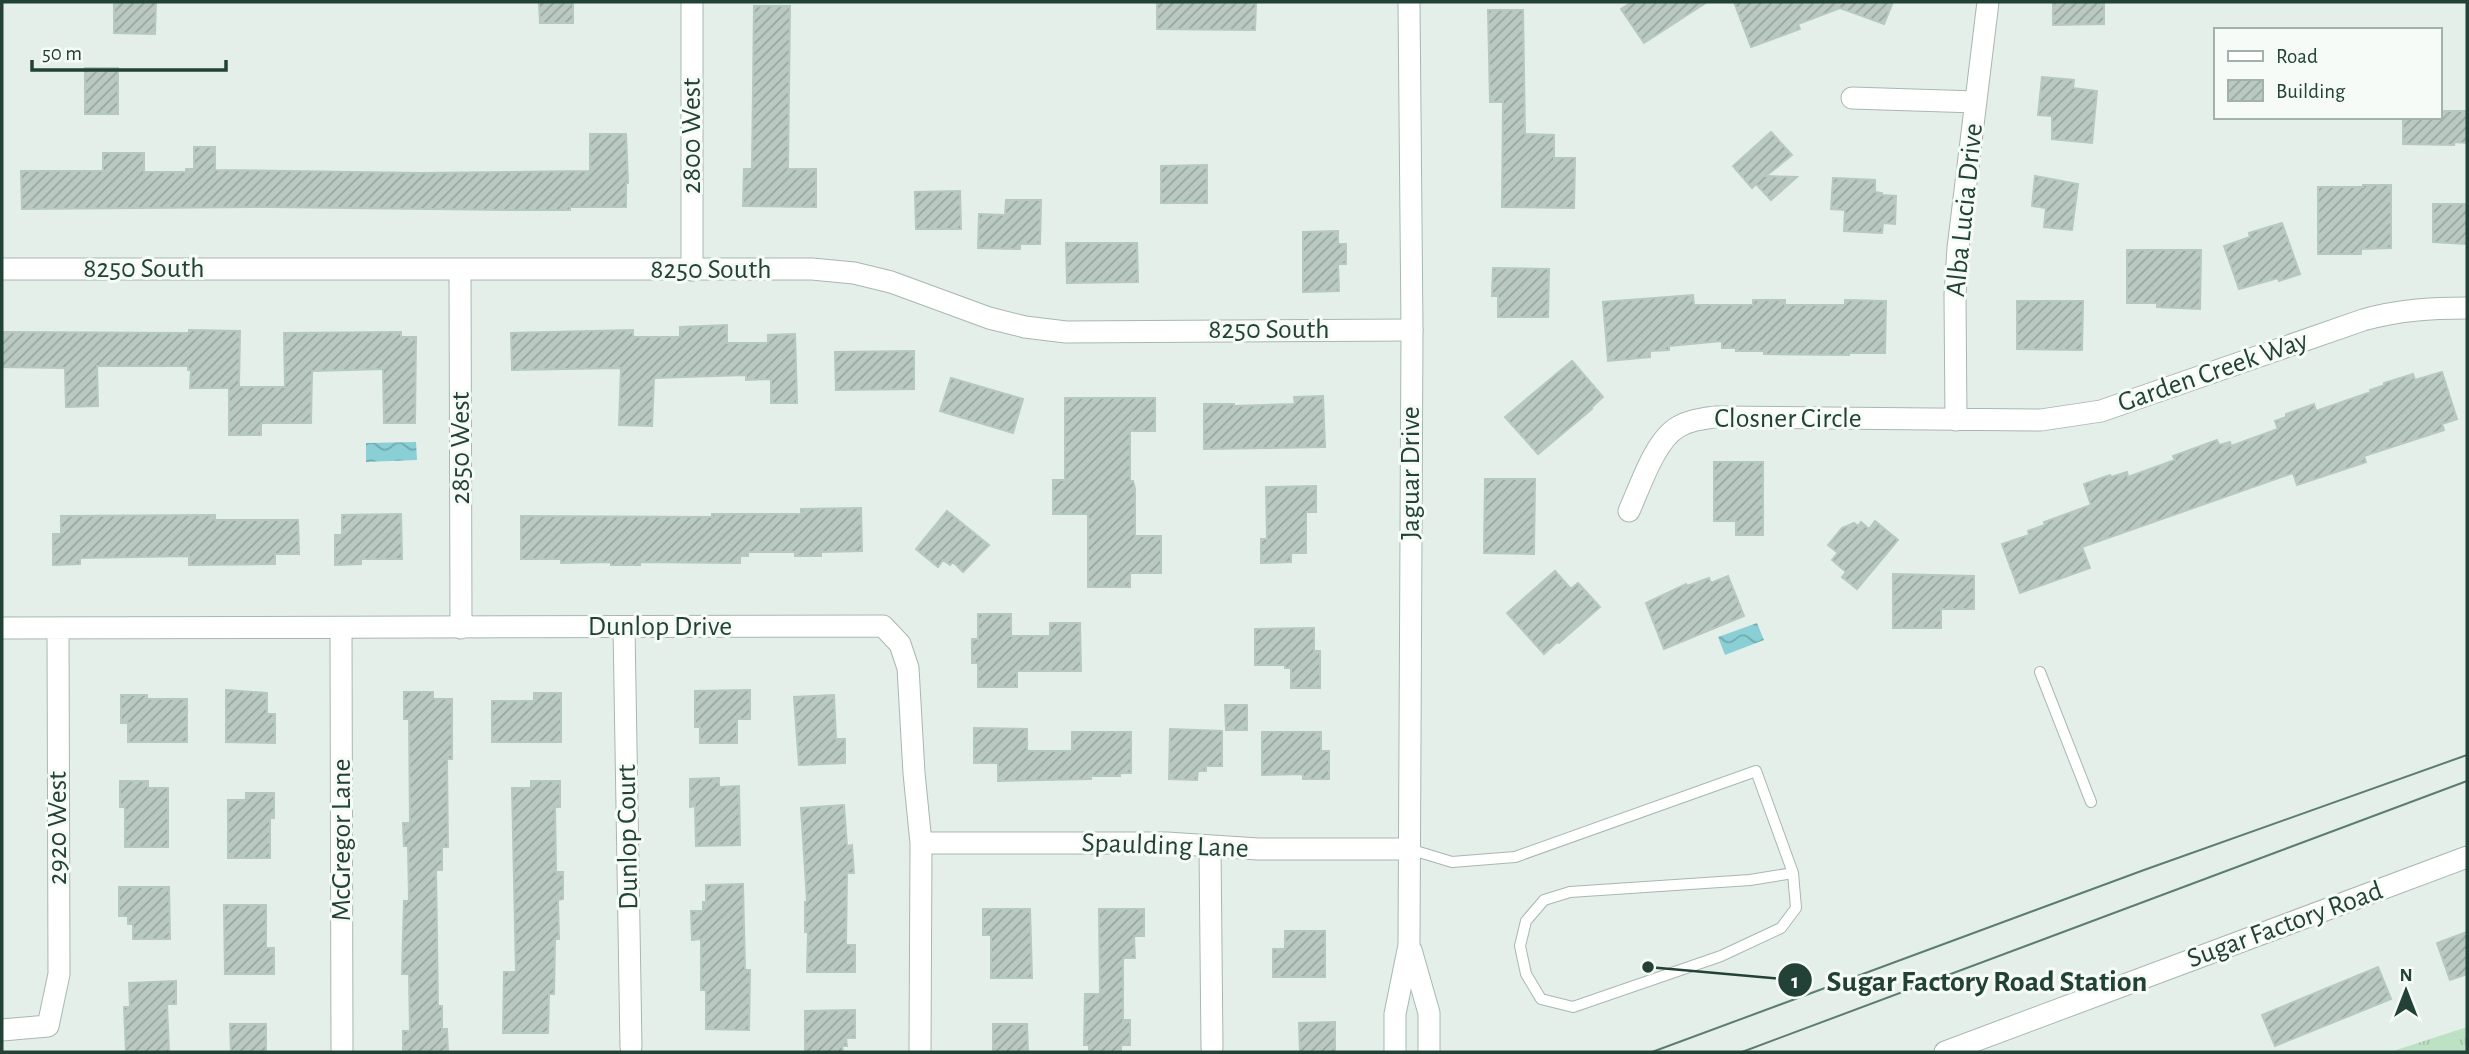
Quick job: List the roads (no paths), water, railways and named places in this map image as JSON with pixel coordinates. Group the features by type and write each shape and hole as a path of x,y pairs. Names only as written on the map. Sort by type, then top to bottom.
{"street":[{"name":"2800 West","path":"692,2 692,270"},
{"name":"Jaguar Drive","path":"1395,1052 1395,1014 1409,945 1412,330 1409,2"},
{"name":"Alba Lucia Drive","path":"1956,419 1955,295 1958,248 1989,2"},
{"path":"1852,98 1976,102"},
{"name":"8250 South","path":"2,269 812,269 854,273 891,282 989,318 1025,327 1066,332 1412,330"},
{"name":"2850 West","path":"460,269 461,628"},
{"name":"Garden Creek Way","path":"1956,419 2041,419 2101,411 2363,320 2416,309 2467,308"},
{"name":"Closner Circle","path":"1629,511 1664,439 1676,427 1695,419 1956,419"},
{"name":"Dunlop Drive","path":"2,628 883,626 900,644 908,668 921,843 920,1052"},
{"name":"2920 West","path":"2,1030 48,1026 59,974 58,628"},
{"name":"McGregor Lane","path":"341,628 342,1052"},
{"name":"Dunlop Court","path":"624,628 631,1047"},
{"name":"Spaulding Lane","path":"921,843 1167,843 1258,849 1409,849"},
{"path":"1210,847 1212,1048"},
{"name":"Sugar Factory Road","path":"1945,1052 2467,857"},
{"name":"Jaguar Drive","path":"1409,945 1429,1013 1429,1052"}],"lane":[{"path":"2040,672 2091,802"},
{"path":"1409,849 1452,862 1515,857 1756,771 1793,873 1796,908 1781,928 1721,956 1573,1007 1541,999 1526,974 1520,946 1527,921 1544,900 1570,892 1750,880 1793,873"}],"water":[{"path":"416,442 417,460 366,462 366,443"},
{"path":"1757,623 1764,640 1725,655 1718,637"}],"tram line":[{"path":"1652,1052 2144,870 2467,755"},
{"path":"1742,1052 2467,781"}],"place":[{"name":"Sugar Factory Road Station","path":"1648,967"}]}
